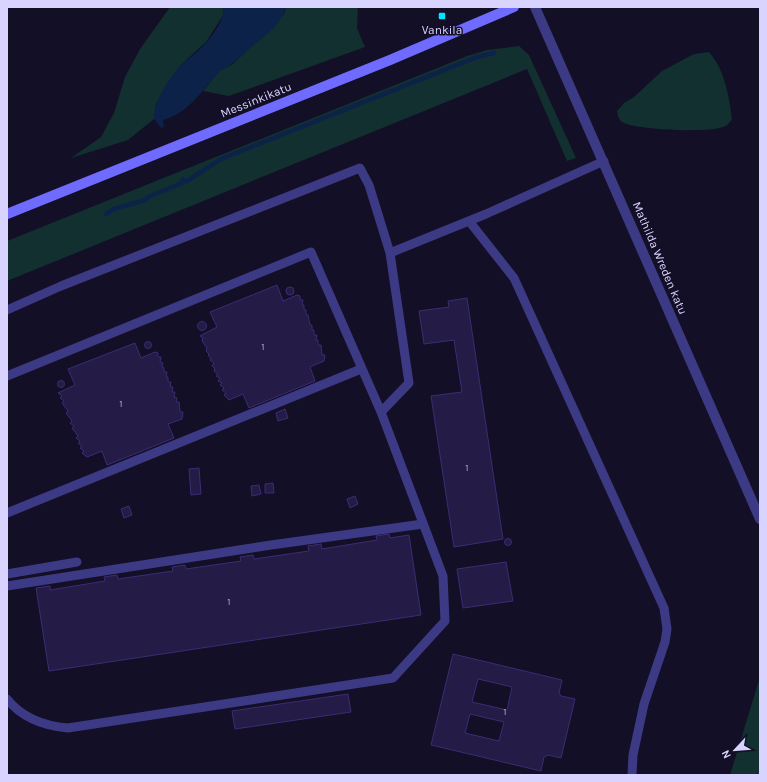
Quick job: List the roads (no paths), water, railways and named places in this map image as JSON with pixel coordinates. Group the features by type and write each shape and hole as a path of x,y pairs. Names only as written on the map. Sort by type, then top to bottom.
{"street":[{"name":"Messinkikatu","path":"7,214 390,60 514,7"},
{"name":"Mathilda Wreden katu","path":"535,7 604,161 760,520"}],"lane":[{"path":"390,253 469,221 604,161"},
{"path":"7,310 61,286 360,168 369,186 390,253 409,383 380,412"},
{"path":"469,221 514,278 664,608 667,629 665,642 644,704 633,755 632,775"},
{"path":"7,376 311,252 380,412 443,576 445,621 393,678 68,728 48,726 15,710 7,699"},
{"path":"7,513 361,369"},
{"path":"7,586 271,545 423,524"},
{"path":"7,574 77,562"}],"water":[{"path":"223,7 286,7 279,21 270,31 234,62 219,72 188,106 172,117 163,120 164,127 161,128 154,119 159,98 163,90 176,70 198,51 211,37 222,18"}],"waterway":[{"path":"183,181 187,181 221,159 477,57 494,53"},
{"path":"106,214 114,209 145,200 148,197 182,183 183,179"}],"place":[{"name":"Vankila","path":"442,16"}]}
